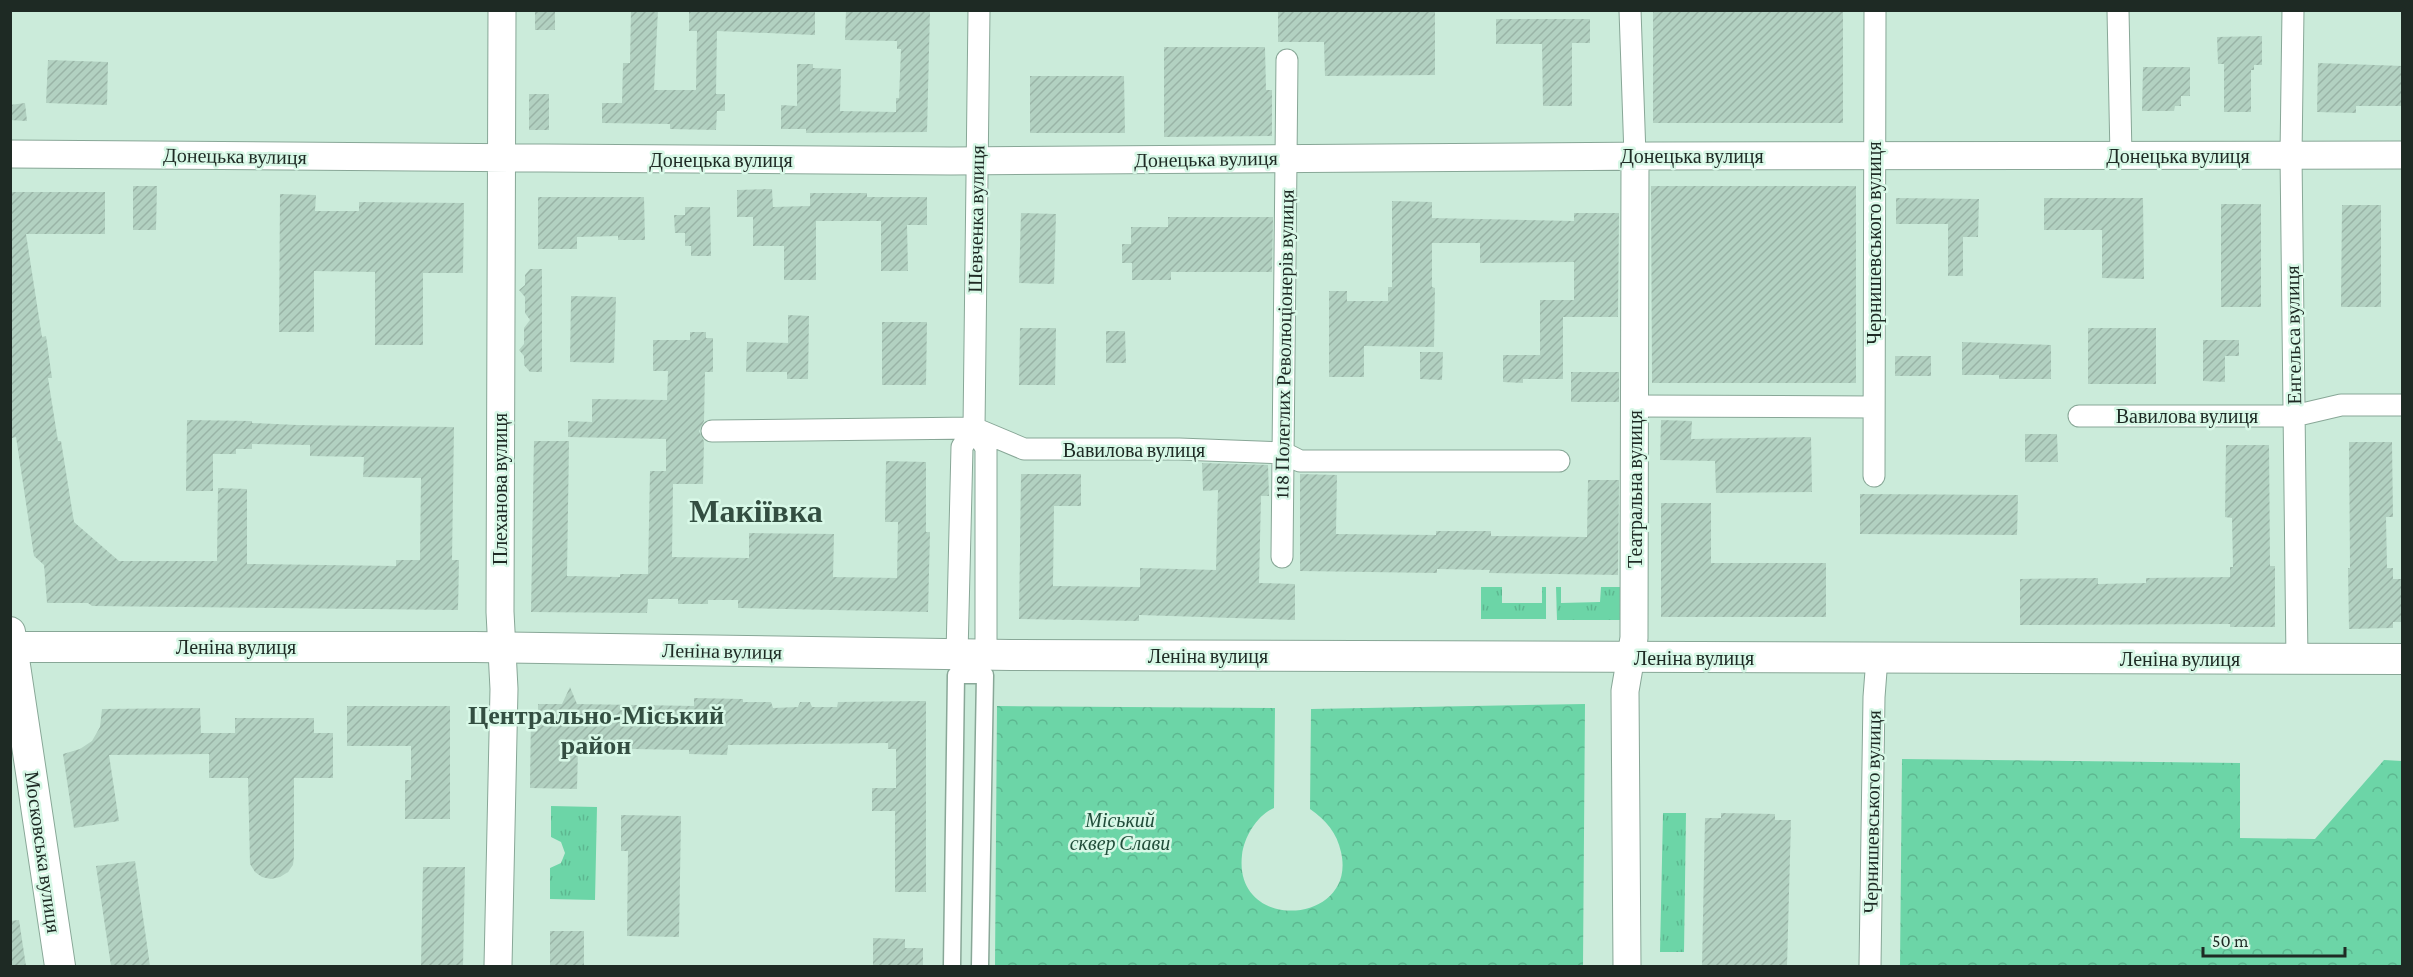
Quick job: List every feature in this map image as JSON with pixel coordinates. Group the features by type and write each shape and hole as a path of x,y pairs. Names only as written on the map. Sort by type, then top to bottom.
{"main road":[{"name":"Леніна вулиця","path":"12,639 972,654 2403,660"},
{"name":"Московська вулиця","path":"12,639 60,966"}],"street":[{"name":"Плеханова вулиця","path":"498,966 504,688 500,648 502,10"},
{"name":"Шевченка вулиця","path":"972,654 962,447 974,428 979,10"},
{"name":"Театральна вулиця","path":"1627,966 1625,692 1634,638 1635,406 1635,156 1630,10"},
{"name":"Чернишевського вулиця","path":"1874,476 1875,10"},
{"path":"2118,10 2121,156"},
{"name":"Енгельса вулиця","path":"2293,10 2292,155 2297,660"},
{"name":"118 Полеглих Революціонерів вулиця","path":"1282,557 1287,60"},
{"name":"Донецька вулиця","path":"10,154 977,161 1635,156 2403,155"},
{"name":"Вавилова вулиця","path":"2079,416 2294,416 2341,405 2403,405"},
{"path":"1635,406 1873,407"},
{"name":"Шевченка вулиця","path":"972,654 987,448 974,428"},
{"name":"Вавилова вулиця","path":"712,431 974,428 1024,449 1179,449 1284,453 1300,461 1559,461"},
{"name":"Чернишевського вулиця","path":"1870,966 1874,697 1877,658"},
{"path":"952,966 956,675 985,675 980,966"}],"green space":[{"path":"1481,587 1502,587 1502,603 1542,603 1542,587 1546,587 1546,619 1481,619"},
{"path":"1556,587 1561,587 1561,603 1600,602 1601,587 1621,587 1621,620 1557,620"},
{"name":"Міський сквер Слави","path":"1585,704 1583,966 995,966 997,706 1275,708 1274,808 1257,821 1245,841 1242,855 1244,881 1256,898 1274,908 1294,910 1315,906 1331,894 1341,876 1341,852 1337,839 1326,822 1310,809 1311,709"},
{"path":"1902,759 2240,763 2240,838 2315,839 2384,760 2402,761 2402,966 1900,966"},
{"path":"551,806 597,807 595,900 550,899 550,868 561,863 565,853 561,842 551,837"},
{"path":"1663,813 1686,813 1684,952 1660,952"}],"building":[{"path":"535,10 555,10 555,30 535,30"},
{"path":"631,10 658,10 654,90 696,90 697,31 689,31 689,10 815,10 815,35 717,31 716,94 725,94 725,111 717,111 716,130 670,129 670,124 602,123 602,103 622,103 623,63 630,63"},
{"path":"846,10 930,10 927,132 806,133 806,129 781,129 781,105 797,106 797,64 813,64 813,68 841,69 840,111 896,112 896,98 899,98 901,49 897,49 897,41 845,40"},
{"path":"1278,10 1435,10 1435,75 1325,76 1324,42 1278,42"},
{"path":"1653,10 1843,10 1843,123 1653,123"},
{"path":"1496,19 1590,19 1590,43 1572,43 1572,106 1543,106 1542,44 1496,44"},
{"path":"2262,36 2262,65 2254,65 2254,70 2251,70 2251,112 2224,112 2224,64 2218,64 2217,37"},
{"path":"1164,47 1265,47 1266,90 1272,90 1272,136 1164,137"},
{"path":"48,60 108,62 107,105 46,103"},
{"path":"2318,63 2403,66 2403,106 2356,106 2356,113 2317,112"},
{"path":"2143,67 2190,67 2190,96 2181,96 2181,106 2175,106 2174,111 2142,111"},
{"path":"1030,76 1124,76 1125,133 1030,133"},
{"path":"529,94 549,94 549,130 529,130"},
{"path":"25,103 27,121 10,120 10,105"},
{"path":"133,186 157,186 156,230 133,230"},
{"path":"1651,186 1856,186 1856,383 1652,383"},
{"path":"772,189 773,207 810,206 810,193 867,193 867,197 927,197 927,225 907,225 908,271 881,271 881,221 816,221 816,280 784,280 784,246 753,246 753,217 737,217 737,190"},
{"path":"10,192 105,192 105,234 26,234 42,337 46,336 52,378 48,378 74,522 119,561 217,561 218,488 247,489 247,564 396,566 396,560 420,560 421,478 363,477 364,457 310,456 310,445 252,444 252,449 236,449 236,454 213,454 213,491 186,491 187,420 252,421 252,423 297,425 454,427 452,560 459,560 458,610 92,606 88,603 47,603 44,565 34,556 16,437 12,438 10,426"},
{"path":"280,194 316,195 315,211 359,211 359,202 464,203 463,273 423,273 423,345 375,345 375,272 314,271 314,332 279,332"},
{"path":"538,197 644,197 645,240 618,240 618,236 577,237 577,249 538,249"},
{"path":"1896,198 1979,199 1978,237 1963,237 1963,276 1948,276 1948,224 1896,224"},
{"path":"2044,198 2143,198 2144,279 2102,278 2102,230 2044,230"},
{"path":"1392,201 1432,202 1432,218 1574,221 1574,213 1619,213 1618,317 1563,317 1563,379 1523,379 1523,383 1503,382 1503,355 1540,355 1540,300 1574,300 1574,262 1480,263 1480,243 1432,243 1432,287 1435,288 1434,347 1364,346 1364,377 1329,377 1329,291 1347,291 1347,301 1388,301 1388,287 1392,287"},
{"path":"2221,204 2261,204 2261,307 2221,307"},
{"path":"2342,205 2381,205 2381,307 2341,307"},
{"path":"685,207 710,207 711,256 691,256 691,246 685,246 685,233 675,233 674,215 685,215"},
{"path":"1021,213 1056,214 1054,284 1019,283"},
{"path":"1168,217 1273,217 1272,272 1171,272 1171,280 1132,280 1132,263 1122,263 1122,244 1131,244 1131,227 1168,227"},
{"path":"530,269 542,269 542,372 530,372 524,365 524,356 519,350 524,344 524,328 530,320 525,313 525,297 519,290 525,285 525,275"},
{"path":"571,296 616,297 614,363 570,362"},
{"path":"788,315 809,316 808,379 787,379 787,372 746,372 747,342 788,343"},
{"path":"882,322 927,322 926,385 882,385"},
{"path":"1020,328 1056,328 1055,385 1019,385"},
{"path":"2088,328 2156,328 2156,384 2088,384"},
{"path":"1106,331 1125,331 1126,363 1106,363"},
{"path":"690,332 706,332 706,338 713,338 713,372 705,372 704,421 699,431 704,441 703,484 673,484 672,557 749,558 749,533 834,534 833,577 897,578 898,522 885,522 886,461 926,462 926,532 930,532 928,612 738,608 738,600 708,600 708,604 678,604 678,599 648,599 647,613 531,612 534,441 569,441 567,576 620,577 620,574 648,574 650,471 666,471 666,439 568,437 568,421 592,422 592,399 667,400 668,371 653,371 653,340 690,340"},
{"path":"2203,340 2239,340 2239,356 2225,356 2225,382 2203,381"},
{"path":"1962,342 2051,345 2051,379 1999,379 1999,375 1962,375"},
{"path":"1420,352 1443,352 1442,380 1420,379"},
{"path":"1895,356 1931,356 1931,376 1895,376"},
{"path":"1571,372 1619,372 1619,402 1571,402"},
{"path":"1661,420 1692,421 1691,439 1811,437 1812,492 1716,493 1715,461 1660,460"},
{"path":"2025,434 2057,434 2058,462 2025,462"},
{"path":"2349,442 2392,442 2393,517 2386,517 2387,568 2393,568 2393,579 2403,579 2403,622 2393,622 2393,628 2349,629"},
{"path":"2226,445 2269,445 2270,566 2275,566 2275,627 2230,627 2230,624 2020,625 2020,579 2098,578 2098,584 2146,583 2146,578 2230,577 2230,567 2233,567 2232,518 2225,517"},
{"path":"1202,463 1268,465 1269,496 1261,496 1259,583 1295,584 1295,620 1139,615 1139,621 1019,619 1021,474 1081,474 1081,506 1054,506 1053,586 1140,587 1140,568 1216,570 1218,490 1203,491"},
{"path":"1300,474 1337,475 1336,534 1436,535 1436,531 1491,531 1491,536 1587,537 1588,480 1619,480 1618,575 1489,573 1490,570 1437,569 1437,573 1300,571"},
{"path":"1860,494 2018,495 2017,535 1860,534"},
{"path":"1661,503 1711,503 1711,563 1826,563 1826,617 1661,617"},
{"path":"570,687 577,704 694,706 694,698 743,699 743,702 771,702 773,708 798,707 800,702 810,702 812,707 837,707 838,702 926,701 926,892 895,892 895,811 872,811 872,788 896,788 896,749 888,749 888,743 728,745 727,755 689,754 689,750 578,748 577,789 530,788 531,712 538,712 538,704 562,704"},
{"path":"347,706 450,706 450,819 405,819 405,780 411,780 411,746 347,746"},
{"path":"200,708 201,733 235,733 235,718 314,718 314,733 333,733 333,778 294,778 293,865 280,877 271,879 262,877 250,864 248,778 209,778 209,754 109,755 119,821 74,828 63,754 80,749 92,741 100,727 102,709"},
{"path":"1721,813 1775,814 1775,820 1791,820 1787,966 1702,966 1705,818 1721,818"},
{"path":"621,815 681,816 679,937 627,936 628,851 621,851"},
{"path":"135,861 150,966 111,966 96,866"},
{"path":"423,867 465,867 463,966 421,966"},
{"path":"19,920 26,966 10,966 10,921"},
{"path":"550,931 584,931 584,966 550,966"},
{"path":"873,938 905,939 905,948 923,948 923,966 873,966"}],"district":[{"name":"Макіївка","path":"756,511"},
{"name":"Центрально-Міський район","path":"596,730"}]}
